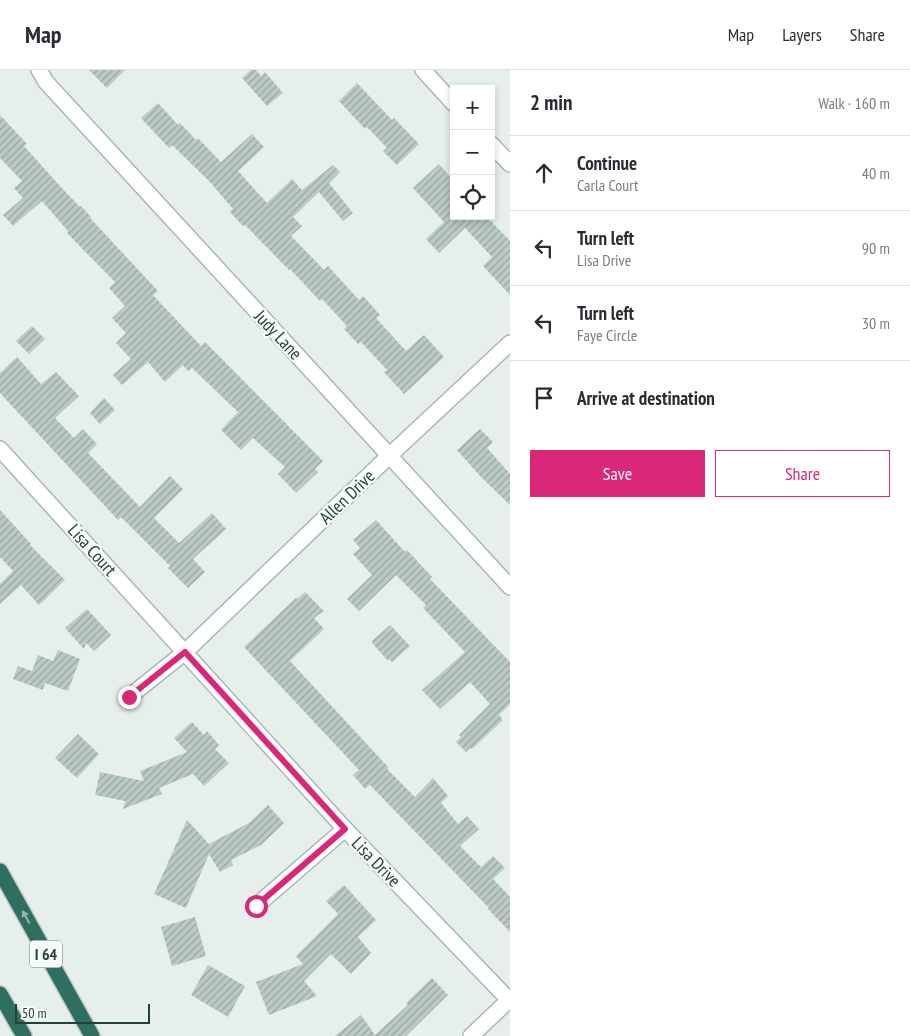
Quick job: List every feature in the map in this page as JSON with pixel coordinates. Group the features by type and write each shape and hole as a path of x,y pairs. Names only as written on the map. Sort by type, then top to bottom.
{"highway":[{"name":"I 64","path":"0,871 93,1036"},
{"path":"0,994 24,1036"}],"street":[{"path":"423,70 450,100"},
{"name":"Judy Lane","path":"42,76 510,587"},
{"path":"495,148 510,164"},
{"name":"Allen Drive","path":"129,697 185,652 510,343"},
{"name":"Lisa Court","path":"0,448 185,652"},
{"name":"Lisa Drive","path":"185,652 345,829 510,1001"},
{"path":"256,906 345,829"},
{"path":"471,1036 510,1001"}],"building":[{"path":"89,70 125,70 107,88"},
{"path":"251,70 256,70 261,76 265,72 283,93 267,106 242,78"},
{"path":"357,83 392,120 394,118 419,144 397,165 383,151 387,148 367,127 365,129 339,101"},
{"path":"158,103 178,125 180,123 196,140 198,138 221,162 252,134 264,147 238,171 267,203 292,179 302,190 333,165 340,172 329,183 353,213 343,221 319,192 293,217 302,226 291,236 324,270 328,266 359,300 363,296 380,315 376,318 406,351 424,335 444,357 404,394 384,372 387,370 361,342 358,344 344,329 347,326 322,299 320,301 245,225 243,226 230,212 233,209 209,181 172,145 169,148 141,118"},
{"path":"0,115 27,144 24,146 59,185 81,206 158,291 153,295 201,346 205,342 323,461 315,469 318,472 296,493 278,474 285,467 253,438 241,450 221,430 238,412 192,368 188,371 183,365 165,382 148,362 122,385 113,375 131,359 116,343 126,333 112,318 125,306 109,288 115,282 67,233 68,231 42,201 13,226 3,215 23,198 14,188 22,181 0,158"},
{"path":"439,164 450,176 450,220 490,220 510,241 510,295 483,266 492,257 465,228 439,253 426,239 444,222 413,188"},
{"path":"32,326 45,339 29,354 16,341"},
{"path":"17,357 41,384 56,372 79,396 55,418 74,438 83,429 97,444 88,453 140,507 170,476 183,489 154,518 179,543 212,513 226,529 193,559 205,572 188,588 168,568 170,566 121,517 118,520 0,393 0,373"},
{"path":"104,398 115,410 100,424 90,413"},
{"path":"480,429 493,442 487,448 510,474 510,505 457,450"},
{"path":"0,510 30,545 65,580 39,605 21,585 0,604 0,584 13,571 0,557"},
{"path":"376,520 405,552 407,550 432,577 430,579 510,662 510,704 499,715 503,720 472,749 470,748 466,752 456,742 461,737 459,735 490,704 470,682 440,709 422,690 465,652 423,608 426,605 396,575 359,611 347,599 372,575 353,554 360,548 353,540"},
{"path":"305,592 324,611 314,618 324,629 290,661 389,768 387,769 415,797 433,778 448,796 441,803 458,824 467,816 479,829 460,846 481,867 493,856 505,868 493,879 510,897 510,932 370,785 365,789 353,775 359,770 244,647 296,598"},
{"path":"87,609 111,635 94,651 86,643 84,649 65,628"},
{"path":"390,625 410,646 392,662 389,659 388,661 372,641"},
{"path":"58,650 80,659 68,691 45,683 43,690 13,679 18,666 32,671 38,655 53,661"},
{"path":"192,722 204,735 207,731 219,745 215,749 229,763 204,786 193,774 159,788 162,794 123,809 125,801 95,795 100,772 144,781 140,771 187,752 174,738"},
{"path":"78,734 99,754 77,778 55,758"},
{"path":"268,805 284,823 261,845 231,860 233,865 220,872 209,854 186,908 154,894 187,820 209,844 249,823"},
{"path":"344,885 376,920 358,937 371,953 351,974 331,954 304,981 317,996 269,1015 256,982 303,964 296,956 338,914 326,901"},
{"path":"195,917 206,956 172,966 161,927"},
{"path":"208,965 245,986 228,1017 191,995"},
{"path":"432,978 448,995 406,1036 335,1036 361,1015 375,1035 408,1005 406,1003"}],"route":[{"path":"129,697 185,652 345,829 256,906"}]}
